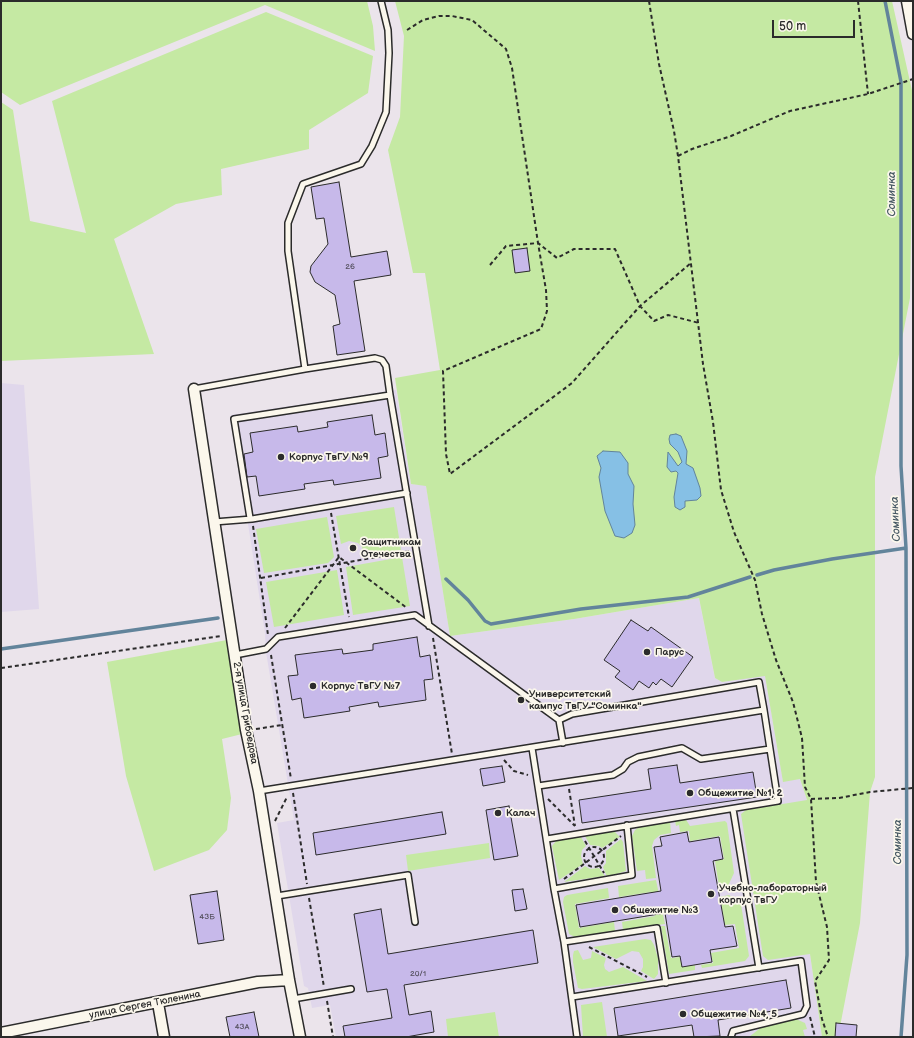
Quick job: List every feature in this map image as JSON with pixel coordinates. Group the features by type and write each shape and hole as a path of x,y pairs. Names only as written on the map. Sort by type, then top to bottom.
{"street":[{"path":"908,1 913,34"},
{"name":"2-я улица Грибоедова","path":"194,389 246,730 259,791 277,896 289,980 300,1037"},
{"name":"улица Сергея Тюленина","path":"1,1033 258,982 289,980"},
{"path":"158,1003 164,1037"}],"lane":[{"path":"305,369 288,251 288,223 303,184 361,164 375,139 386,112 389,53 388,30 381,1"},
{"path":"194,389 375,358 382,360 389,379 390,395 429,626"},
{"path":"250,518 234,419 390,395"},
{"path":"214,522 330,506 406,493"},
{"path":"235,655 266,649 278,637 416,615 559,720 563,743"},
{"path":"547,839 778,801 759,682 572,714 559,720"},
{"path":"259,791 453,762 764,710"},
{"path":"532,748 554,890 564,942 577,1037"},
{"path":"538,786 613,775 623,769 628,762 638,757 682,748 700,759 770,749"},
{"path":"733,809 759,968"},
{"path":"554,890 632,875 625,825"},
{"path":"277,896 408,875 415,922"},
{"path":"564,942 657,928 666,983"},
{"path":"572,997 801,961 808,1006 803,1014 733,1031 731,1037"},
{"path":"293,999 351,988"}],"path":[{"path":"649,1 659,64 678,156 700,324 703,364 713,422 721,490 734,532 755,580 762,614 776,660 793,702 802,738 805,787 810,799 816,882 827,927 829,960 815,981 822,1019 828,1037"},
{"path":"858,1 868,94"},
{"path":"407,30 423,20 440,16 452,16 472,20 506,49 512,68 546,290 546,311 541,329 443,371 446,454 450,474 572,382 640,306 691,262"},
{"path":"678,156 692,149 731,136 790,111 868,94 913,79"},
{"path":"490,265 506,246 538,243 557,258 574,249 615,249 640,306 654,321 668,315 700,324"},
{"path":"330,506 350,625"},
{"path":"261,578 416,550"},
{"path":"339,557 416,615"},
{"path":"278,637 339,557"},
{"path":"429,626 436,649 453,762"},
{"path":"1,668 231,635"},
{"path":"246,730 282,725"},
{"path":"504,760 514,772 537,777"},
{"path":"568,782 575,826 577,828 571,829"},
{"path":"810,799 839,798 901,788 913,788"},
{"path":"274,821 287,797"},
{"path":"548,804 548,798 575,826"},
{"path":"561,888 561,881 620,838 625,825"},
{"path":"581,833 599,865"},
{"path":"585,863 593,867 599,865 604,858 602,850 596,847 589,847"},
{"path":"585,863 584,854 589,847"},
{"path":"808,1006 815,1037"}],"shaded area":[{"path":"1,383 24,385 39,609 1,612"},
{"name":"Университетский кампус ТвГУ \"Соминка\"","path":"396,390 411,484 426,485 450,636 574,619 699,598 715,678 722,682 765,675 783,781 800,779 807,800 810,954 822,1037 336,1037 330,1005 312,1008 308,988 304,986 277,823 294,820 266,652 265,633 231,415"}],"green space":[{"path":"1,1 367,1 373,26 375,51 265,5 20,105 1,92"},
{"path":"395,1 892,1 913,95 910,298 875,477 875,777 870,792 860,923 838,1037 822,1037 810,954 768,960 763,956 741,814 746,810 807,800 800,779 783,782 765,676 722,682 715,678 699,598 574,619 450,636 426,486 411,484 395,378 440,370 425,273 413,273 388,150 400,117 404,36"},
{"path":"266,12 373,56 368,93 309,130 309,149 221,169 222,195 176,204 114,239 154,354 1,361 1,102 13,110 30,221 86,233 52,101"},
{"path":"394,507 401,550 364,557 362,547 358,543 349,541 341,544 336,516"},
{"path":"327,517 334,557 328,563 264,573 256,529"},
{"path":"402,557 410,606 353,615 346,567"},
{"path":"337,570 344,615 274,627 266,582"},
{"path":"227,640 242,734 222,739 231,798 227,830 209,850 154,871 126,776 107,662"},
{"path":"685,818 690,826 725,821 727,823 734,873 728,886 719,887 715,861 724,859 720,836 690,841 689,831 680,832 679,825 676,826 675,821"},
{"path":"670,821 671,833 660,835 654,840 652,846 656,878 646,879 645,870 637,871 632,836 635,830 641,826"},
{"path":"610,831 615,832 620,837 602,848 599,846 590,845 585,836"},
{"path":"581,837 586,846 582,850 581,856 583,864 559,880 552,846 556,841 562,838"},
{"path":"621,839 623,842 626,871 607,877 603,867 606,863 606,851"},
{"path":"489,843 490,858 408,871 406,855"},
{"path":"585,866 590,869 599,868 605,876 564,882"},
{"path":"656,880 665,924 623,930 622,922 655,916 651,892 619,897 618,886"},
{"path":"608,888 609,898 575,904 579,928 614,922 615,931 575,937 569,934 563,902 564,897 567,895"},
{"path":"729,895 741,904 749,956 745,961 702,968 701,965 713,963 711,953 739,948 735,924 725,925 720,897"},
{"path":"661,926 665,926 671,958 680,957 682,967 695,965 695,970 669,974"},
{"path":"645,939 651,940 658,958 658,974 654,979 641,971 643,967 643,959 639,952 632,951 616,959 593,947"},
{"path":"578,950 583,960 591,958 592,951 606,958 604,965 605,969 609,972 623,967 647,981 582,989 578,988 573,955 574,951"},
{"path":"602,1002 607,1037 583,1037 581,1005"},
{"path":"495,1012 499,1037 448,1037 446,1019"},
{"path":"796,1019 805,1023 807,1029 803,1030 805,1037 749,1037 763,1026"}],"water":[{"path":"676,434 681,436 687,451 686,464 693,468 700,488 701,496 697,500 685,501 685,507 680,510 675,507 674,497 678,473 676,471 671,472 667,467 668,452 678,466 682,462 678,452 670,444 670,435"},
{"path":"603,451 620,452 628,463 628,474 634,486 633,504 635,525 632,533 624,538 615,536 605,511 599,477 601,468 597,456"}],"building":[{"path":"339,182 351,257 387,251 391,275 354,281 365,351 337,355 333,326 340,324 335,295 315,282 310,272 311,266 328,244 324,218 316,219 311,187"},
{"path":"527,248 530,271 515,273 512,250"},
{"path":"372,415 375,435 385,433 388,456 378,458 381,478 334,485 333,480 304,484 305,489 259,496 256,476 247,477 244,454 253,452 250,433 297,426 298,432 328,427 327,422"},
{"path":"631,620 648,631 651,627 693,657 672,687 661,679 656,685 653,682 649,688 639,681 633,690 615,677 620,671 604,660"},
{"path":"417,637 420,657 430,655 433,679 424,680 426,700 379,707 378,702 349,707 350,711 304,718 301,698 292,700 288,676 298,675 295,655 342,649 343,654 373,650 373,644"},
{"name":"Общежитие №1, 2","path":"677,765 680,783 753,772 757,797 582,823 579,800 651,789 648,769"},
{"path":"502,766 505,782 483,786 480,769"},
{"path":"509,806 518,856 494,860 486,810"},
{"path":"442,812 446,834 316,855 313,833"},
{"path":"687,832 689,842 719,837 723,859 713,861 725,927 733,926 737,946 710,950 712,962 682,967 680,956 672,957 665,913 580,927 576,905 661,891 654,847 662,846 660,837"},
{"path":"523,889 527,909 515,911 512,890"},
{"path":"217,891 224,940 198,944 190,895"},
{"path":"381,909 388,954 533,930 538,963 404,985 409,1015 431,1011 434,1032 406,1037 345,1037 343,1026 392,1018 387,989 367,992 354,914"},
{"name":"Общежитие №4, 5","path":"786,980 791,1008 718,1020 720,1036 694,1037 692,1025 618,1036 614,1008"},
{"path":"254,1012 259,1037 230,1037 226,1017"},
{"path":"836,1023 857,1025 856,1037 835,1037"}],"waterway":[{"name":"Соминка","path":"885,1 901,82 901,466 906,548 907,955 901,1037"},
{"path":"757,575 774,570 832,559 906,548"},
{"path":"446,579 468,600 485,621 491,624 581,609 688,597 750,577"},
{"path":"1,649 218,618"}],"place":[{"name":"Корпус ТвГУ №9","path":"281,457"},
{"name":"Защитникам Отечества","path":"353,548"},
{"name":"Парус","path":"647,652"},
{"name":"Корпус ТвГУ №7","path":"313,686"},
{"name":"Университетский кампус ТвГУ \"Соминка\"","path":"521,700"},
{"name":"Общежитие №1, 2","path":"690,793"},
{"name":"Калач","path":"498,813"},
{"name":"Учебно-лабораторный корпус ТвГУ","path":"711,894"},
{"name":"Общежитие №3","path":"615,910"},
{"name":"Общежитие №4, 5","path":"683,1014"}]}
